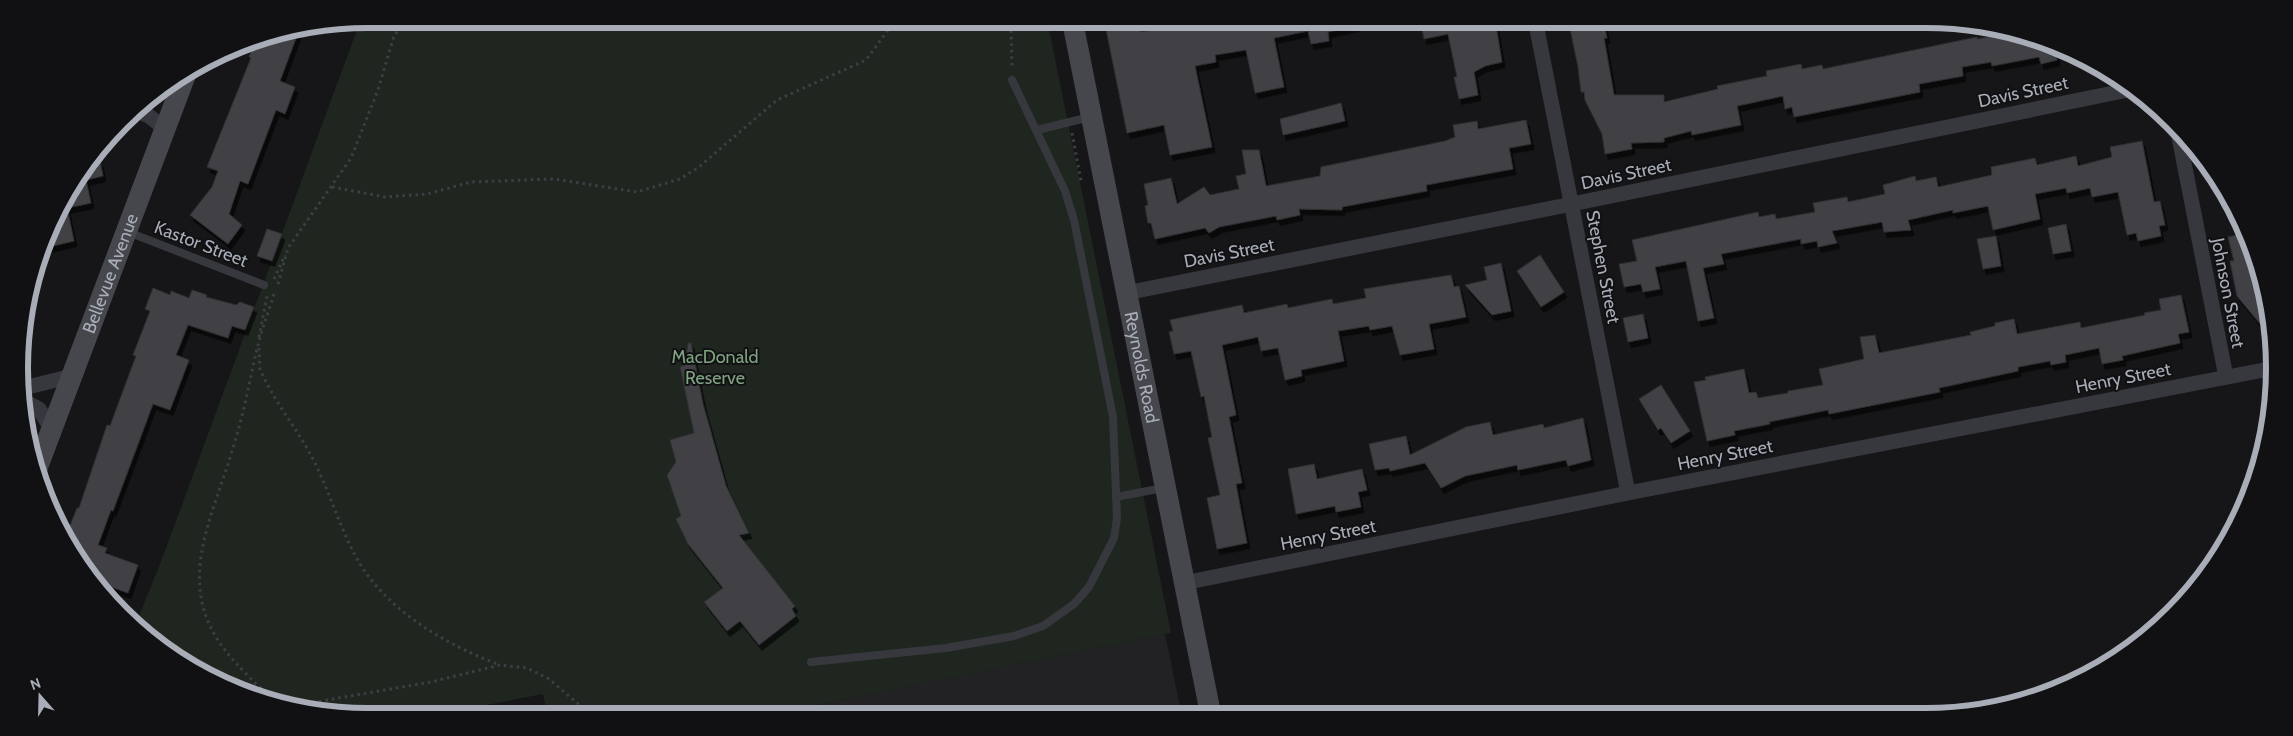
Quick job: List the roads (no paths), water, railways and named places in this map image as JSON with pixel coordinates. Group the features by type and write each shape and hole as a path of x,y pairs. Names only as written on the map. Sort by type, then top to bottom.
{"street":[{"name":"Reynolds Road","path":"1074,28 1209,708"},
{"name":"Stephen Street","path":"1537,28 1628,493"},
{"name":"Bellevue Avenue","path":"40,460 165,129 174,88"},
{"name":"Davis Street","path":"1126,293 2123,91"},
{"path":"142,113 149,116 165,129"},
{"name":"Johnson Street","path":"2180,142 2226,378"},
{"name":"Henry Street","path":"1184,583 1628,493 2266,370"},
{"path":"28,387 72,376"},
{"path":"29,404 39,409 52,430"}],"lane":[{"path":"811,662 946,648 1014,636 1043,626 1074,604 1093,579 1114,538 1117,518 1111,402 1074,220 1065,191 1012,80"},
{"path":"1037,130 1092,116"},
{"name":"Kastor Street","path":"127,232 268,285"},
{"path":"1116,497 1165,488"}],"park label":[{"name":"MacDonald Reserve","path":"715,367"}]}
